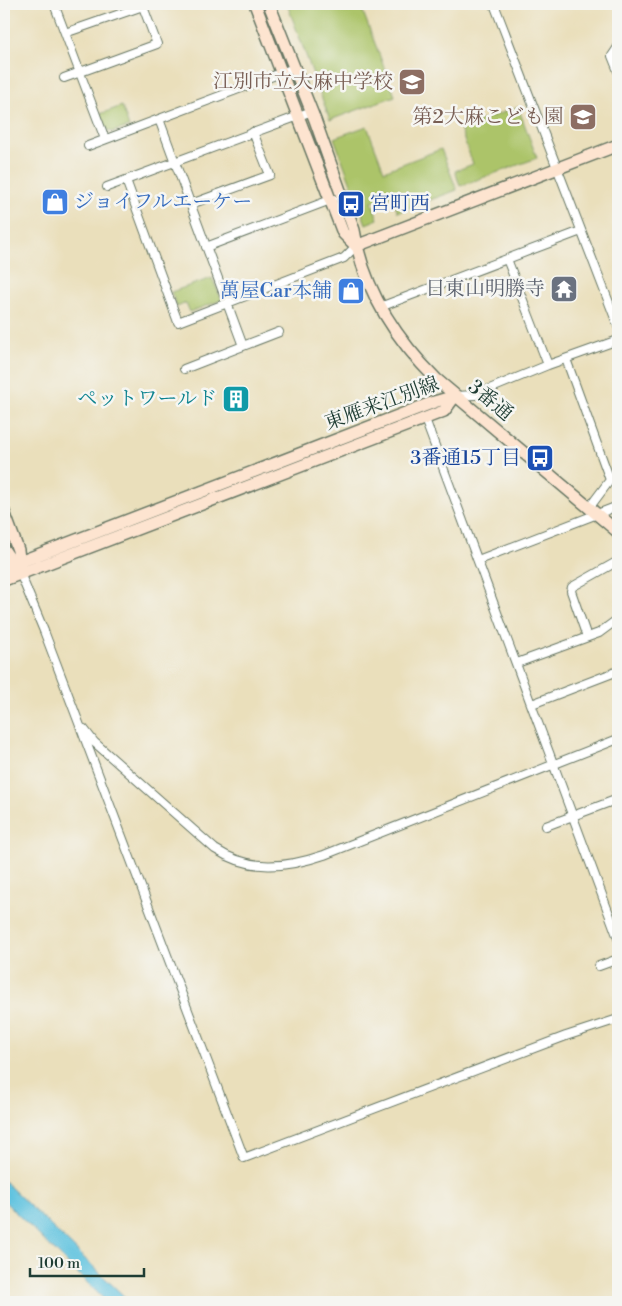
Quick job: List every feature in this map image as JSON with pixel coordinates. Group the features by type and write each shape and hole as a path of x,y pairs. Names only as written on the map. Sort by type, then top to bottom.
{"main road":[{"name":"3番通","path":"255,4 343,233 356,246"},
{"name":"3番通","path":"269,4 312,111 354,230 356,246 380,307 392,328 408,351 455,396 618,532"},
{"path":"356,246 618,145"},
{"name":"東雁来江別線","path":"4,580 425,419 444,411 455,396"},
{"name":"東雁来江別線","path":"12,564 434,402 455,396"},
{"path":"4,512 18,550 12,564"},
{"path":"4,550 20,573"}],"street":[{"path":"54,4 105,139"},
{"path":"494,4 618,326"},
{"path":"64,78 157,44 142,5 65,33"},
{"path":"618,46 612,56 618,72"},
{"path":"88,146 294,68"},
{"path":"107,187 312,111"},
{"path":"159,119 243,346"},
{"path":"190,204 270,175 253,132"},
{"path":"126,180 178,322 344,258 356,246"},
{"path":"206,246 342,196"},
{"path":"380,307 581,231"},
{"path":"508,259 548,365"},
{"path":"184,368 279,332"},
{"path":"455,396 475,395 548,365 618,340"},
{"path":"566,359 610,480 593,511"},
{"path":"425,419 517,663 552,765 618,938"},
{"path":"478,560 593,511 618,506"},
{"path":"587,637 571,591 572,587 618,561"},
{"path":"20,573 244,1158 566,1036 618,1019"},
{"path":"517,663 599,633 618,619"},
{"path":"532,704 618,671"},
{"path":"77,718 94,742 215,849 239,861 260,866 282,866 303,862 618,739"},
{"path":"546,826 618,799"},
{"path":"599,966 618,959"}],"green space":[{"path":"287,4 360,4 395,96 330,120"},
{"path":"122,106 129,127 112,132 105,129 100,114"},
{"path":"518,107 537,158 460,186 455,171 473,164 460,128"},
{"path":"367,126 384,171 441,149 457,190 398,212 391,195 372,202 378,219 366,224 334,138"},
{"path":"212,278 222,300 190,312 186,303 177,307 171,292"}],"water":[{"path":"4,1181 130,1302 107,1302 4,1201"}],"place":[{"name":"江別市立大麻中学校","path":"412,82"},
{"name":"第2大麻こども園","path":"583,117"},
{"name":"ジョイフルエーケー","path":"55,202"},
{"name":"宮町西","path":"351,204"},
{"name":"日東山明勝寺","path":"564,289"},
{"name":"萬屋Car本舗","path":"351,291"},
{"name":"ペットワールド","path":"236,399"},
{"name":"3番通15丁目","path":"540,458"}]}
